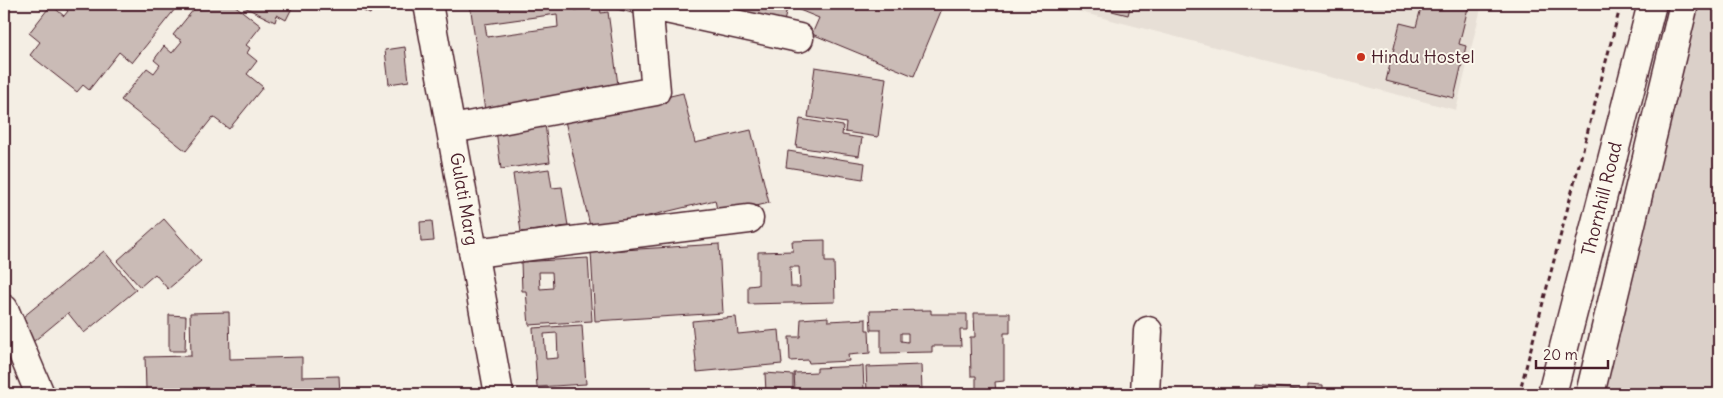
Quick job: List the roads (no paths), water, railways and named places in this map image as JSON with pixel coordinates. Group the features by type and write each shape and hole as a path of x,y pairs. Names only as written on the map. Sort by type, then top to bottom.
{"street":[{"name":"Gulati Marg","path":"428,4 499,394"},
{"name":"Thornhill Road","path":"1552,394 1652,4"},
{"name":"Thornhill Road","path":"1590,394 1684,4"},
{"path":"452,129 656,91 648,5 799,38"},
{"path":"474,253 749,219"},
{"path":"4,309 40,394"},
{"path":"1145,394 1148,331"}],"place":[{"name":"Hindu Hostel","path":"1361,57"}]}
